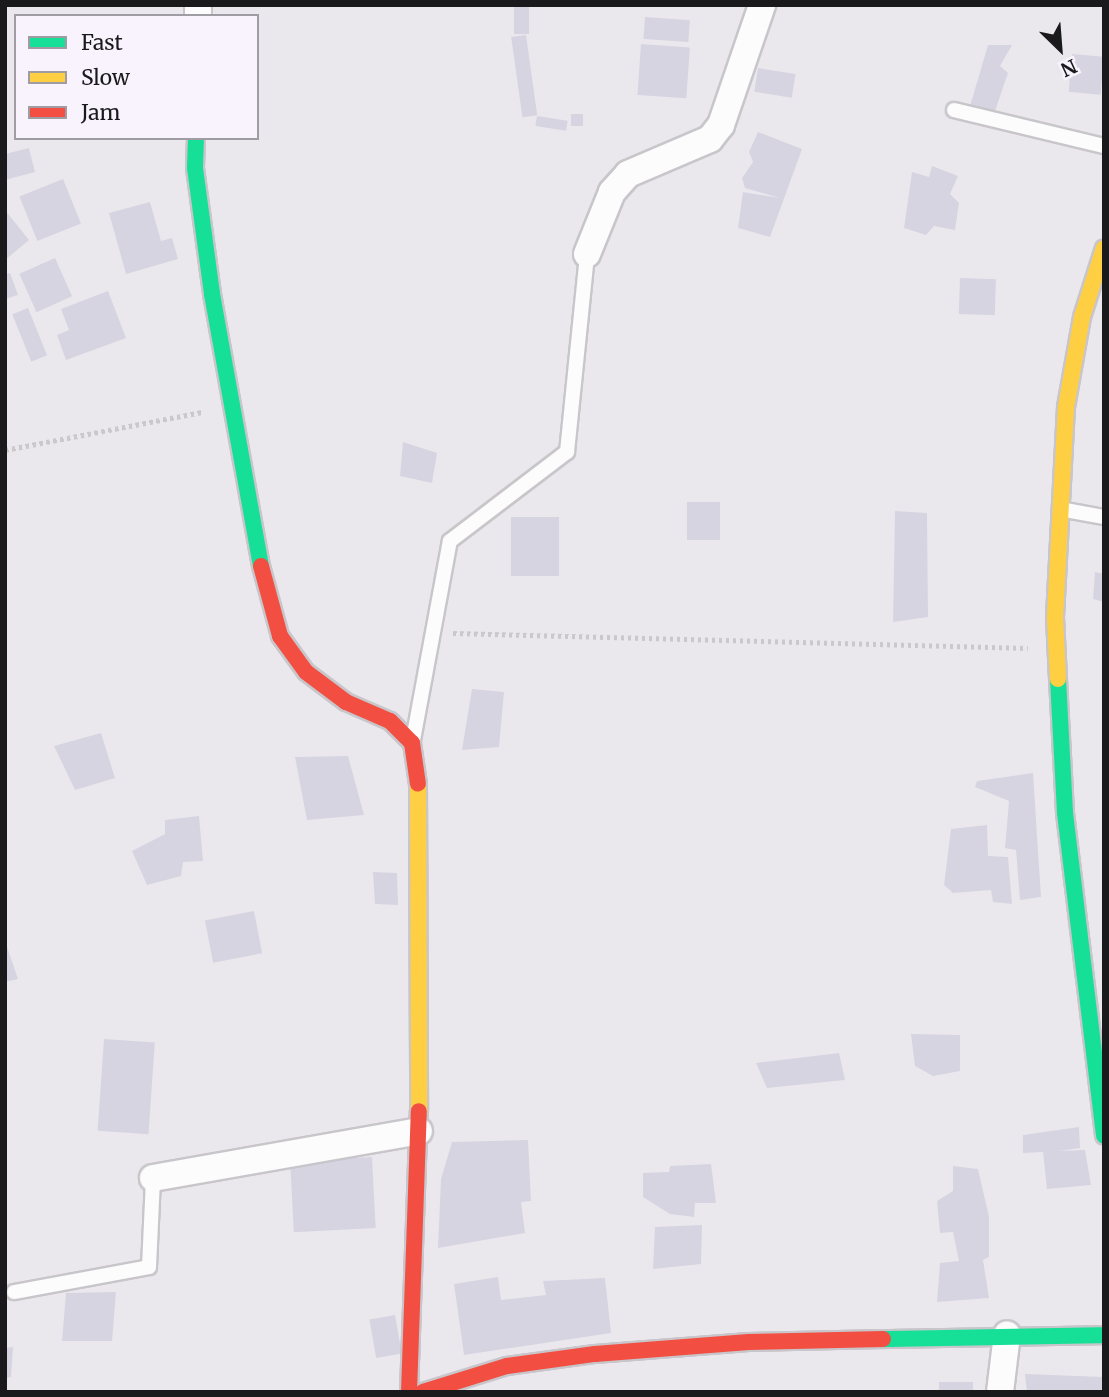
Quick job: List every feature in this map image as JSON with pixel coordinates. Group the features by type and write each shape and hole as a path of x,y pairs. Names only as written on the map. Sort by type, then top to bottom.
{"street":[{"path":"587,254 612,192 628,174 710,139 722,125 762,5"},
{"path":"196,140 195,167 210,282 256,548 280,636 306,672 346,702 390,721 412,743 418,769 419,1131 409,1392"},
{"path":"1104,248 1082,317 1066,407 1059,509 1057,649 1065,813 1093,985 1104,1136"},
{"path":"153,1178 419,1131"},
{"path":"423,1392 507,1366 595,1354 749,1342 1007,1334 1104,1335"},
{"path":"1000,1392 1007,1334"}],"lane":[{"path":"954,110 1104,146"},
{"path":"412,743 450,541 567,452 587,254"},
{"path":"1059,509 1104,517"},
{"path":"14,1292 149,1266 153,1178"}],"path":[{"path":"5,450 232,407"},
{"path":"433,633 1057,649"}],"building":[{"path":"514,5 529,5 529,34 514,34"},
{"path":"645,17 690,20 688,42 643,39"},
{"path":"526,35 537,115 522,117 511,37"},
{"path":"641,44 690,47 686,98 637,95"},
{"path":"988,45 1012,45 1000,66 1008,73 995,111 970,106"},
{"path":"1072,54 1104,57 1101,95 1069,92"},
{"path":"758,68 796,74 792,98 754,92"},
{"path":"571,114 583,114 583,126 571,126"},
{"path":"537,116 568,121 566,131 535,126"},
{"path":"758,132 802,149 770,237 738,228 743,192 780,198 745,188 742,178 753,162 749,152"},
{"path":"29,148 35,172 5,180 5,154"},
{"path":"932,166 958,176 950,194 959,203 955,230 934,226 926,235 904,228 912,172 929,177"},
{"path":"63,179 81,224 37,241 19,197"},
{"path":"150,202 161,241 172,238 178,259 126,274 109,213"},
{"path":"5,210 29,240 5,260"},
{"path":"55,258 72,296 36,312 19,274"},
{"path":"10,273 18,295 5,299 5,274"},
{"path":"960,278 996,279 995,315 959,314"},
{"path":"108,291 126,338 66,360 57,335 69,330 61,309"},
{"path":"28,308 47,355 31,362 12,314"},
{"path":"403,442 437,453 432,483 400,476"},
{"path":"687,502 720,502 720,540 687,540"},
{"path":"895,511 927,513 928,617 893,622"},
{"path":"511,517 559,517 559,576 511,576"},
{"path":"1095,572 1104,574 1104,602 1093,599"},
{"path":"472,689 504,692 499,747 462,750"},
{"path":"101,733 115,778 75,790 54,746"},
{"path":"348,756 364,815 307,820 295,757"},
{"path":"1033,773 1041,897 1020,900 1016,850 1005,848 1009,801 975,787 977,781"},
{"path":"199,816 203,861 183,862 181,876 147,885 132,851 165,834 165,820"},
{"path":"987,825 988,856 1008,857 1012,904 993,902 991,890 953,893 944,885 951,829"},
{"path":"373,872 397,873 398,905 375,904"},
{"path":"254,911 262,953 213,963 205,921"},
{"path":"5,941 18,979 5,982"},
{"path":"911,1034 960,1035 960,1071 933,1076 915,1066"},
{"path":"104,1039 155,1043 148,1134 98,1131"},
{"path":"839,1053 845,1080 767,1088 756,1063"},
{"path":"1079,1127 1080,1148 1059,1151 1085,1150 1091,1185 1047,1189 1043,1152 1023,1153 1023,1135"},
{"path":"528,1140 531,1201 521,1202 525,1233 438,1248 441,1179 452,1142"},
{"path":"372,1157 376,1228 294,1232 290,1161"},
{"path":"711,1164 716,1203 695,1203 694,1217 670,1214 643,1197 643,1173 669,1172 670,1166"},
{"path":"953,1166 978,1169 989,1217 989,1257 983,1260 989,1298 937,1302 940,1263 959,1261 953,1232 940,1233 937,1201 953,1191"},
{"path":"702,1225 701,1264 653,1269 655,1227"},
{"path":"498,1277 501,1300 546,1295 543,1281 605,1278 611,1333 464,1355 454,1284"},
{"path":"116,1292 112,1341 62,1341 66,1293"},
{"path":"395,1315 402,1353 376,1358 369,1320"},
{"path":"13,1347 11,1377 5,1378 5,1348"},
{"path":"1025,1374 1104,1377 1104,1392 1027,1392"},
{"path":"939,1382 973,1382 973,1392 939,1392"}],"traffic: fast":[{"path":"196,140 195,168 212,294 261,566"},
{"path":"1058,679 1065,813 1104,1136"},
{"path":"883,1339 1104,1335"}],"traffic: slow":[{"path":"1058,679 1055,617 1066,407 1082,317 1104,248"},
{"path":"418,784 419,1111"}],"traffic: jam":[{"path":"261,566 280,636 306,672 346,702 390,721 412,743 418,784"},
{"path":"409,1392 419,1111"},
{"path":"423,1392 507,1366 595,1354 749,1342 883,1339"}]}
